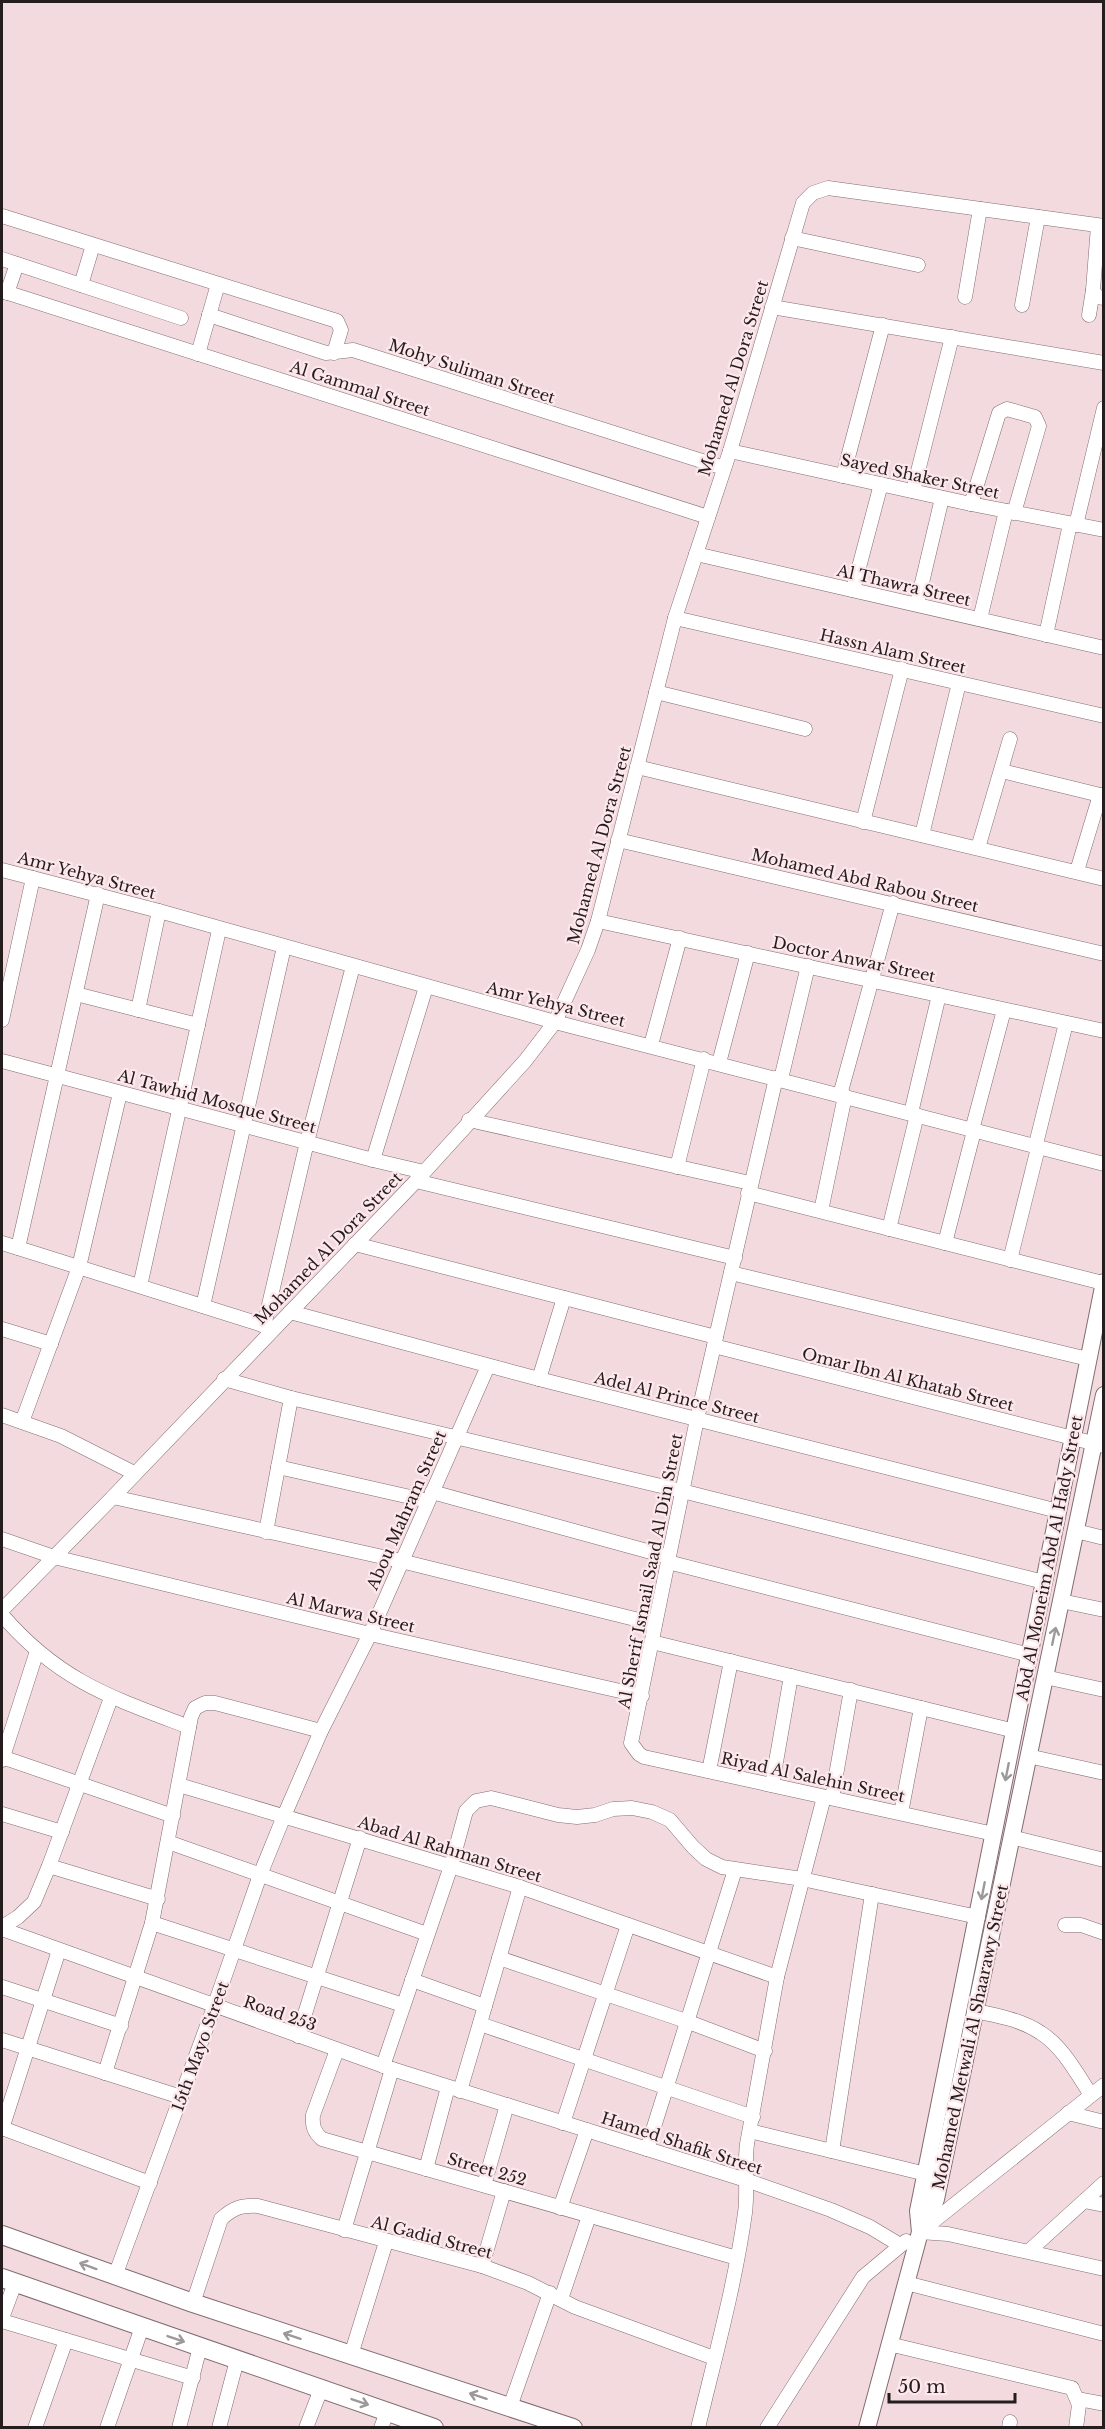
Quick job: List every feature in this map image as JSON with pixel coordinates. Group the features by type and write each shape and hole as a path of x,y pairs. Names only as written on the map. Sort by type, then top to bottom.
{"main road":[{"path":"2,2235 193,2303 573,2427"},
{"path":"8,2281 321,2389 384,2420 434,2427"}],"street":[{"name":"Mohamed Al Dora Street","path":"2,1610 113,1497 224,1379 269,1327 290,1312 420,1176 525,1061 555,1022 588,950 598,921 675,618 730,451 803,203 813,193 828,188 980,209"},
{"path":"965,297 980,209 1101,226 1098,294 1089,315"},
{"path":"2,216 338,321 341,330 334,353"},
{"path":"1022,305 1038,217"},
{"path":"792,238 918,265"},
{"path":"81,285 93,245"},
{"path":"2,259 182,318"},
{"path":"4,292 17,264"},
{"path":"198,354 218,284"},
{"name":"Al Gammal Street","path":"4,292 708,517"},
{"path":"772,307 1104,363"},
{"name":"Mohy Suliman Street","path":"209,315 319,351 334,353 353,350 724,468"},
{"path":"843,476 883,325"},
{"path":"913,491 952,337"},
{"path":"1046,635 1104,408"},
{"path":"971,504 999,414 1007,410 1035,417 1039,426 1010,512 980,619"},
{"name":"Sayed Shaker Street","path":"730,451 942,498 1104,530"},
{"path":"854,590 881,484"},
{"path":"917,604 942,498"},
{"name":"Al Thawra Street","path":"696,554 1104,648"},
{"name":"Hassn Alam Street","path":"675,618 1104,716"},
{"path":"863,822 902,669"},
{"path":"922,835 958,683"},
{"path":"656,692 805,729"},
{"path":"978,848 1010,739"},
{"path":"637,767 1104,879"},
{"path":"1002,771 1102,796 1077,871"},
{"name":"Mohamed Abd Rabou Street","path":"618,840 1104,954"},
{"name":"Amr Yehya Street","path":"2,870 98,894 219,930 555,1022 1104,1164"},
{"path":"2,1020 33,878"},
{"path":"18,1248 98,894"},
{"path":"821,1211 843,1096 892,903"},
{"path":"138,1010 159,911"},
{"name":"Doctor Anwar Street","path":"598,921 1104,1031"},
{"path":"140,1286 219,930"},
{"path":"651,1045 680,938"},
{"path":"203,1306 284,947"},
{"path":"719,1063 748,953"},
{"path":"2,1243 269,1327 307,1142 353,966"},
{"name":"Al Sherif Ismail Saad Al Din Street","path":"631,1743 697,1419 749,1188 808,966"},
{"path":"373,1160 426,987"},
{"path":"76,994 198,1025"},
{"path":"889,1229 939,995"},
{"path":"945,1243 1004,1010"},
{"path":"1010,1260 1066,1023"},
{"path":"677,1167 704,1059"},
{"name":"Al Tawhid Mosque Street","path":"2,1061 373,1160 420,1176 735,1258"},
{"path":"22,1422 79,1267 120,1093"},
{"path":"469,1120 677,1167 821,1211 1103,1282"},
{"name":"Omar Ibn Al Khatab Street","path":"355,1244 564,1298 1099,1445"},
{"path":"731,1273 1088,1359"},
{"name":"Abd Al Moneim Abd Al Hady Street","path":"994,1834 1103,1282"},
{"path":"539,1379 564,1298"},
{"name":"Adel Al Prince Street","path":"290,1312 488,1366 1058,1511"},
{"path":"2,1329 51,1344"},
{"name":"Abou Mahram Street","path":"284,1816 321,1731 370,1634 488,1366"},
{"path":"224,1379 291,1398 682,1491 1044,1582"},
{"name":"Abd Al Moneim Abd Al Hady Street","path":"1011,1837 1076,1531 1099,1445 1104,1395"},
{"path":"266,1532 291,1398"},
{"path":"2,1415 70,1440 134,1473"},
{"path":"278,1467 430,1497 1030,1655"},
{"path":"113,1497 402,1561 655,1624"},
{"path":"1076,1531 1104,1538"},
{"name":"Al Marwa Street","path":"2,1539 54,1557 370,1634 642,1696"},
{"path":"1061,1601 1104,1610"},
{"path":"2,1615 37,1652 74,1679 111,1698 189,1727"},
{"path":"652,1642 1015,1731"},
{"path":"37,1652 2,1758 173,1816"},
{"path":"709,1771 731,1661"},
{"path":"772,1785 791,1676"},
{"path":"1045,1677 1104,1690"},
{"path":"698,2427 737,2258 747,2196 745,2166 777,1977 802,1879 828,1797 851,1690"},
{"path":"2,1928 34,1902 50,1866 111,1698"},
{"path":"105,2073 158,1899 189,1727 195,1708 205,1703 215,1703 321,1731"},
{"path":"901,1813 921,1707"},
{"name":"Riyad Al Salehin Street","path":"631,1743 644,1757 994,1834"},
{"path":"1028,1756 1104,1773"},
{"name":"Abad Al Rahman Street","path":"179,1785 520,1887 777,1977"},
{"path":"1002,1796 1019,1800"},
{"path":"344,2230 368,2152 403,2005 451,1866 466,1811 476,1800 491,1798 558,1815 577,1817 595,1815 613,1809 632,1808 652,1812 670,1820 706,1859 722,1867 802,1879 978,1917"},
{"path":"2,1814 62,1832"},
{"name":"15th Mayo Street","path":"115,2276 260,1875 284,1816"},
{"name":"Mohamed Metwali Al Shaarawy Street","path":"920,2232 918,2211 994,1834"},
{"path":"1011,1837 1104,1860"},
{"name":"Mohamed Metwali Al Shaarawy Street","path":"867,2427 920,2232 928,2221 936,2199 1011,1837"},
{"path":"298,2037 360,1838"},
{"path":"168,1842 427,1934"},
{"path":"50,1866 158,1899"},
{"path":"647,2149 735,1870"},
{"path":"426,2169 480,2024 520,1887"},
{"path":"832,2151 872,1894"},
{"path":"152,1923 403,2005"},
{"path":"563,2123 628,1925"},
{"path":"1065,1925 1081,1925 1104,1933"},
{"name":"Road 253","path":"2,1928 298,2037 454,2089"},
{"path":"59,1950 2,2129 150,2182"},
{"path":"499,1958 686,2021 765,2051"},
{"path":"412,1980 485,2006"},
{"path":"2,1987 121,2026"},
{"path":"974,2011 1018,2022 1042,2033 1061,2051 1091,2095"},
{"path":"480,2024 753,2117"},
{"path":"2,2040 181,2097"},
{"name":"Street 252","path":"337,2050 312,2124 315,2133 322,2139 737,2258"},
{"path":"767,2427 863,2277 900,2245 920,2232 1104,2085"},
{"name":"Hamed Shafik Street","path":"454,2089 746,2180 831,2210 870,2227 900,2245"},
{"path":"484,2185 507,2105"},
{"path":"1068,2113 1104,2122"},
{"path":"560,2208 586,2130"},
{"path":"750,2131 926,2174"},
{"path":"1029,2251 1104,2183"},
{"path":"482,2266 504,2191"},
{"path":"1083,2200 1104,2205"},
{"name":"Al Gadid Street","path":"193,2303 221,2219 231,2210 244,2205 258,2206 482,2266 555,2296 575,2307 714,2358"},
{"path":"510,2407 589,2216"},
{"path":"920,2232 948,2234 1104,2269"},
{"path":"351,2355 386,2242"},
{"path":"8,2281 2,2320 193,2378"},
{"path":"906,2283 1104,2334"},
{"path":"107,2427 142,2327"},
{"path":"35,2427 66,2340"},
{"path":"889,2344 1072,2388 1079,2402 1076,2427"},
{"path":"179,2427 201,2347"},
{"path":"219,2427 237,2360"},
{"path":"306,2427 321,2389"},
{"path":"1079,2402 1104,2404"}]}
